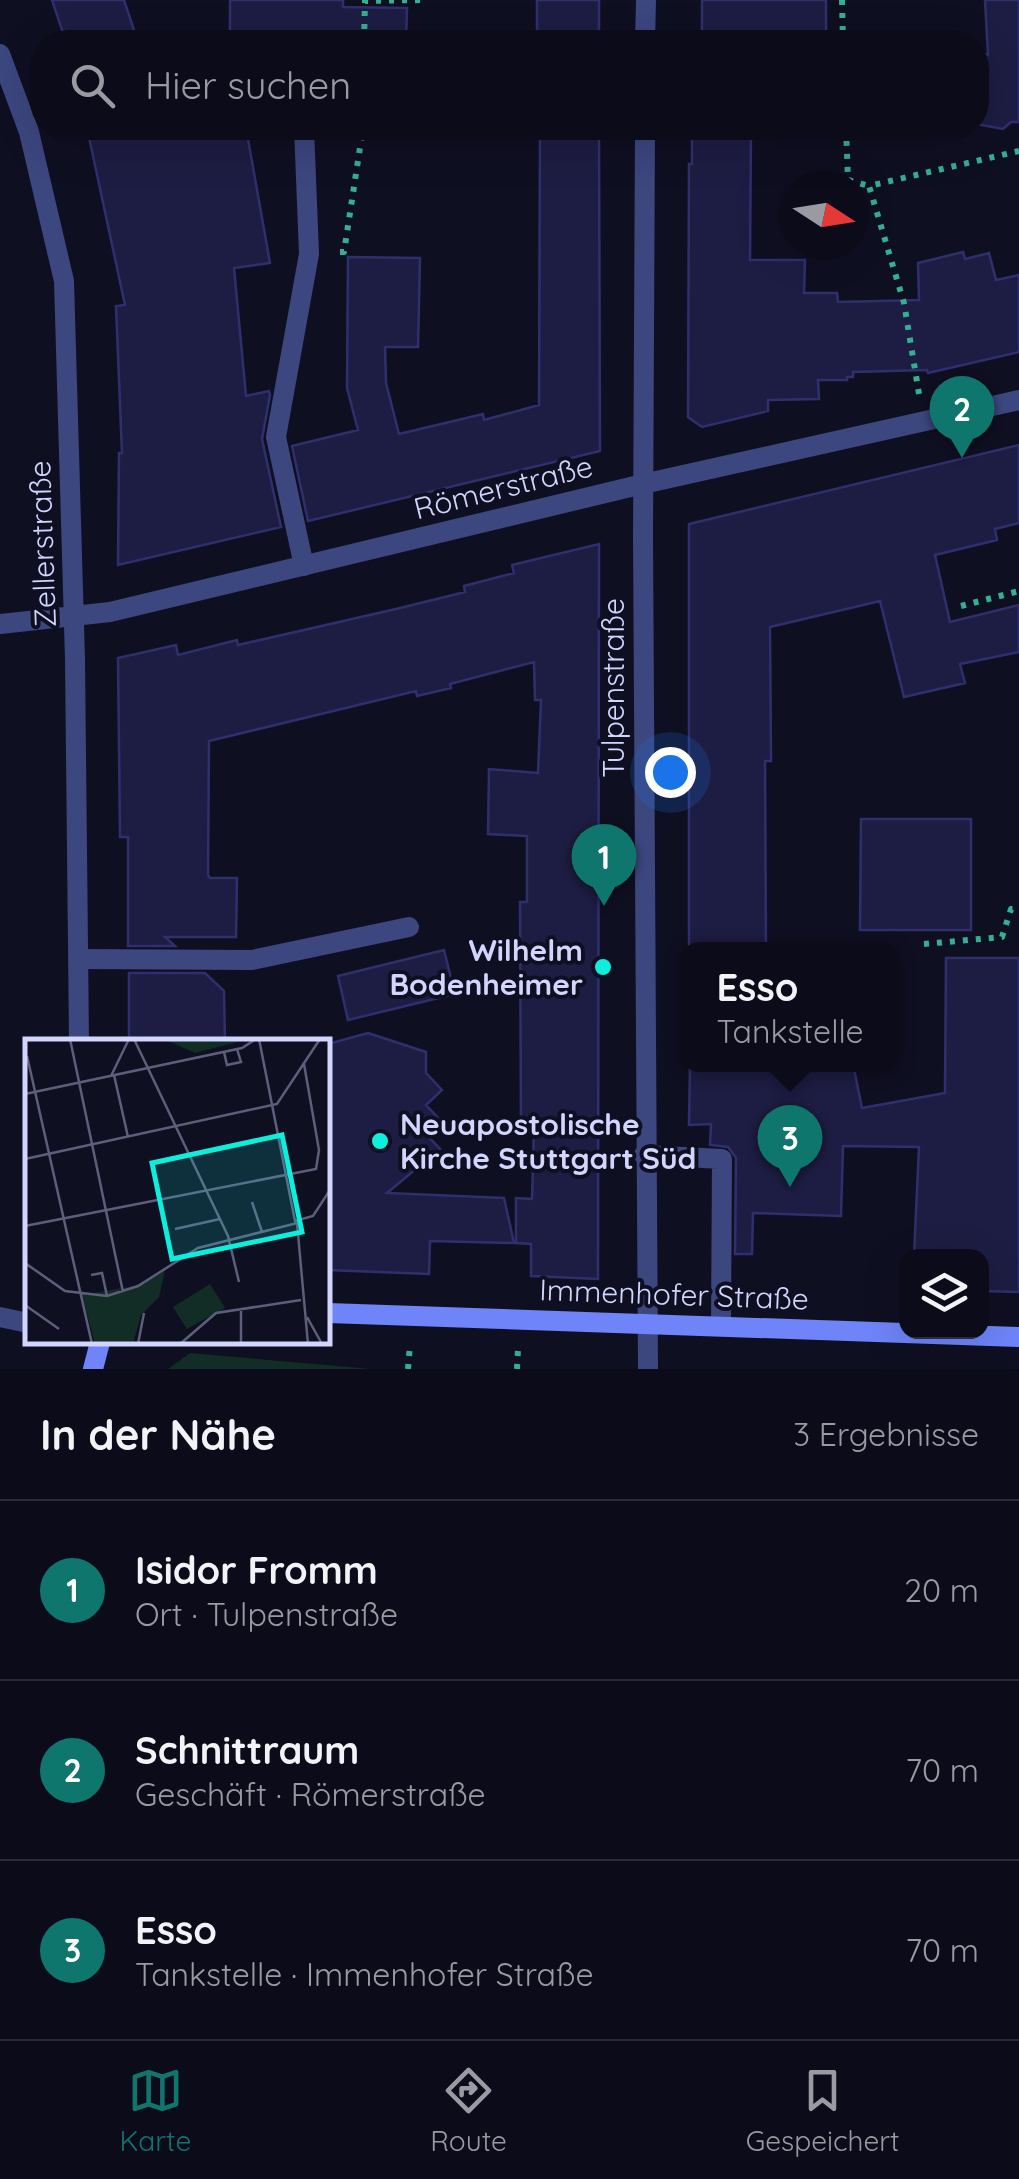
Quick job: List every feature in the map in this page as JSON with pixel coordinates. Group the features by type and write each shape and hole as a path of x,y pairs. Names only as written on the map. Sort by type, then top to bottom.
{"main road":[{"name":"Immenhofer Straße","path":"330,1313 1019,1337"},
{"path":"93,1369 99,1344"}],"street":[{"path":"646,0 646,30"},
{"name":"Zellerstraße","path":"0,54 30,136"},
{"name":"Zellerstraße","path":"31,140 64,281 74,616 79,1039"},
{"path":"304,140 308,254 276,437 304,566"},
{"name":"Tulpenstraße","path":"645,140 644,1155 648,1369"},
{"name":"Römerstraße","path":"0,624 110,612 644,484 1019,400"},
{"path":"80,959 252,960 409,927"},
{"path":"644,1155 722,1159 721,1326"},
{"path":"0,1317 25,1321"}],"path":[{"path":"364,30 365,1 422,0"},
{"path":"842,0 843,30"},
{"path":"308,254 344,252 360,140"},
{"path":"846,140 848,170"},
{"path":"924,423 904,303 869,186 1019,151"},
{"path":"961,606 1019,591"},
{"path":"924,944 1002,938 1011,909 1019,910"}],"green space":[{"path":"190,1353 372,1369 168,1369"}],"building":[{"path":"52,0 124,0 134,30 62,30"},
{"path":"230,0 343,0 343,7 407,8 406,30 230,30"},
{"path":"537,0 599,0 599,30 537,30"},
{"path":"702,0 826,0 826,30 702,30"},
{"path":"985,0 1019,0 1019,122 1011,122 1003,129 989,126"},
{"path":"90,140 248,140 270,263 234,268 246,396 269,391 270,395 262,439 281,527 118,565 122,453 116,306 125,305"},
{"path":"540,140 599,140 600,451 308,521 292,446 358,430 347,388 348,257 420,258 418,347 385,347 386,383 399,434 483,414 484,420 539,405"},
{"path":"692,140 751,140 750,260 805,260 804,293 837,293 838,302 919,300 918,263 963,252 965,259 989,253 996,280 1019,275 1019,352 928,373 853,372 847,380 818,380 819,399 768,400 768,411 702,427 688,417"},
{"path":"1019,445 1019,523 995,529 997,540 935,555 950,622 1019,605 1019,652 960,664 965,683 904,697 880,601 770,627 771,761 765,761 766,942 689,942 689,524"},
{"path":"599,544 598,1279 531,1276 531,1244 516,1243 516,1198 532,1199 534,1128 521,1128 520,902 527,902 527,836 488,834 489,769 538,773 541,700 535,700 534,662 450,684 451,688 417,696 416,691 209,741 208,875 237,878 236,937 165,937 175,946 128,946 128,837 120,837 118,658 176,645 178,655 237,640 238,645 396,609 465,592 464,586 514,573 512,565"},
{"path":"861,819 971,819 971,930 860,930"},
{"path":"444,950 455,994 348,1020 338,976"},
{"path":"946,958 1019,958 1019,1292 989,1291 989,1249 914,1249 919,1147 843,1146 841,1216 753,1213 752,1254 735,1254 736,1158 728,1147 710,1145 711,1124 689,1125 690,1072 855,1072 862,1108 945,1093"},
{"path":"129,973 205,973 224,991 225,1039 129,1039"},
{"name":"Neuapostolische Kirche Stuttgart Süd","path":"368,1033 426,1052 426,1073 442,1090 426,1105 440,1120 425,1133 440,1149 387,1193 504,1198 514,1243 430,1241 429,1274 330,1270 330,1043"}],"place":[{"name":"Schnittraum","path":"962,458"},
{"name":"Isidor Fromm","path":"604,906"},
{"name":"Wilhelm Bodenheimer","path":"603,967"},
{"name":"Neuapostolische Kirche Stuttgart Süd","path":"380,1141"},
{"name":"Esso","path":"790,1187"}]}
